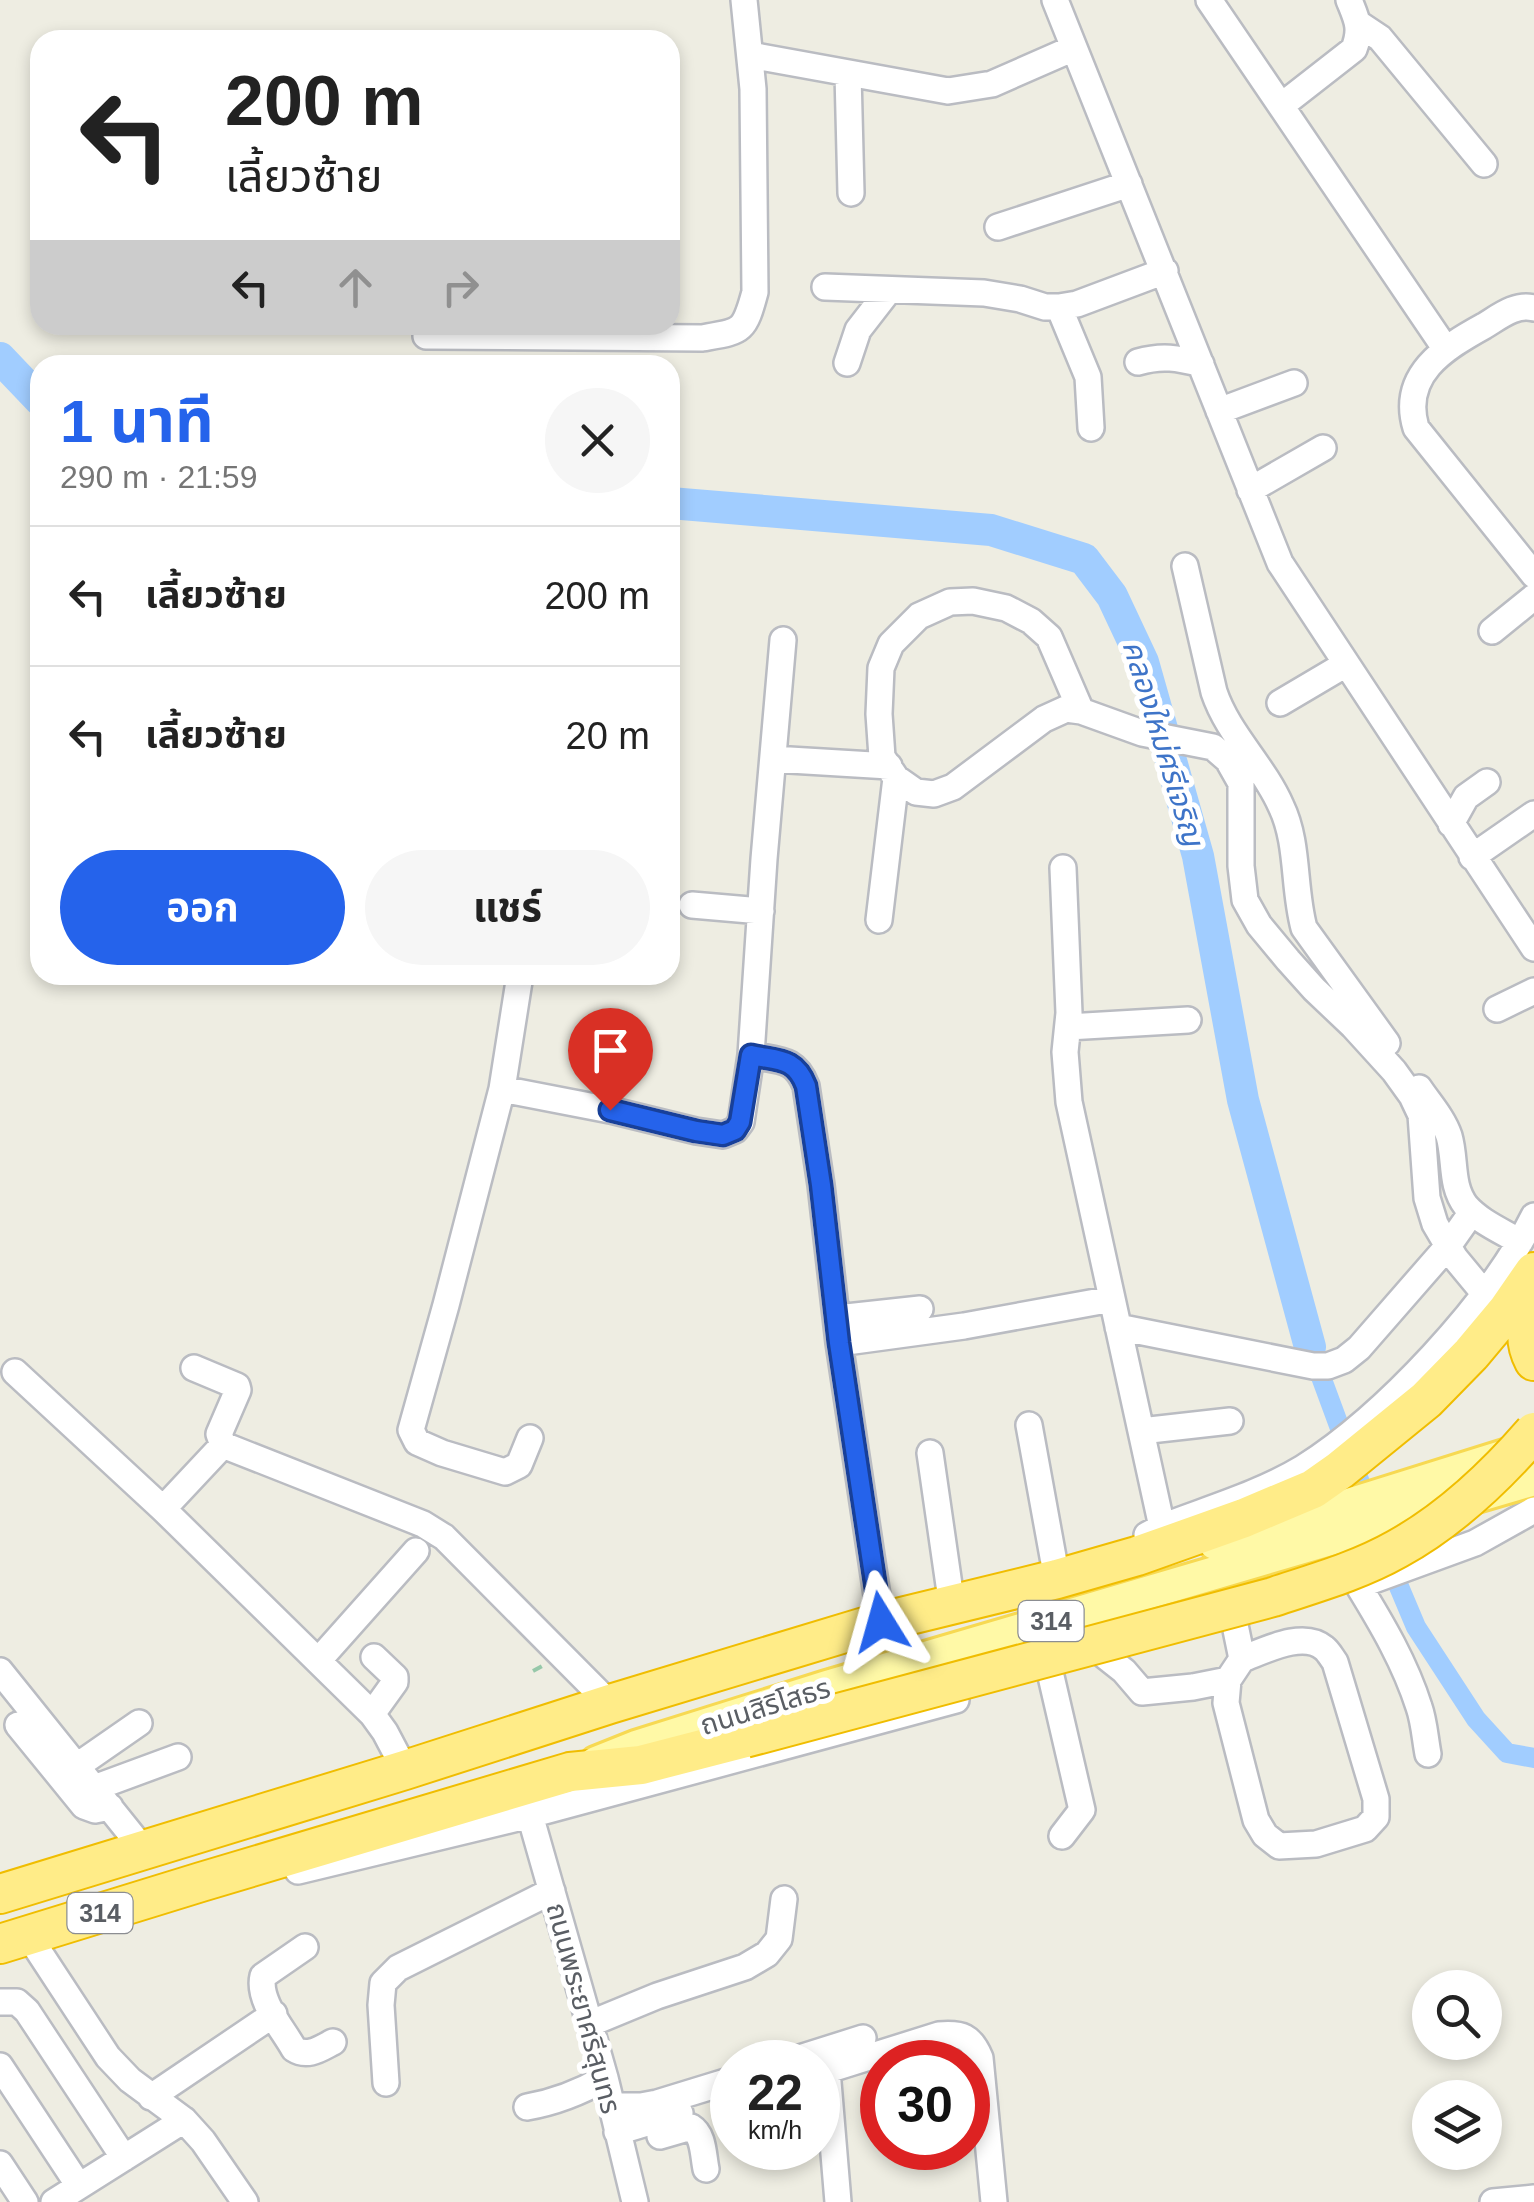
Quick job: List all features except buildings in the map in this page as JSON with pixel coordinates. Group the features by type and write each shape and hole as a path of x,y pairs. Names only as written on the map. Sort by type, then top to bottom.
{"highway":[{"path":"1123,1560 1244,1518 1313,1489 1340,1470 1426,1400 1471,1354 1507,1311 1527,1257"},
{"path":"1534,1306 1526,1340 1534,1361"},
{"path":"570,1772 641,1765 1272,1597 1340,1575 1397,1550 1441,1521 1498,1473 1534,1432"},
{"name":"ถนนสิริโสธร","path":"2,1890 406,1770 881,1622 1123,1560"},
{"name":"ถนนสิริโสธร","path":"14,1940 570,1772"}],"main road":[{"name":"ถนนสิริโสธร","path":"1123,1560 1181,1551 1272,1529 1534,1447"},
{"name":"ถนนสิริโสธร","path":"570,1772 636,1747 827,1687 1534,1479"}],"street":[{"path":"426,336 702,338 736,332 748,319 755,292 754,89 744,0"},
{"path":"1054,0 1280,563 1472,857 1524,913 1534,948"},
{"path":"1208,0 1445,348"},
{"path":"1281,106 1354,50 1359,36 1354,12"},
{"path":"1354,12 1484,164"},
{"path":"750,55 948,91 992,84 1074,48"},
{"path":"848,74 851,193"},
{"path":"998,227 1129,184"},
{"path":"825,287 984,293 1058,307 1077,304 1164,271"},
{"path":"847,363 858,330 889,290"},
{"path":"1058,307 1088,377 1092,428"},
{"path":"1534,308 1514,308 1445,348 1419,377 1411,412 1416,428 1534,575"},
{"path":"1138,362 1157,356 1201,364"},
{"path":"1220,411 1294,382"},
{"path":"1250,490 1322,448"},
{"path":"1185,566 1220,710 1285,816 1304,928 1440,1118 1450,1143 1458,1192 1472,1212 1527,1257"},
{"path":"1492,631 1534,597"},
{"path":"1061,714 1048,637 1031,621 1006,608 973,601 950,602 919,616 891,644 881,668 882,757 892,772 916,792 934,794 953,787 1061,714 1213,748 1228,760 1241,783 1245,900 1259,925 1314,989 1394,1071 1412,1096 1421,1114 1427,1198 1435,1224 1484,1293"},
{"path":"502,1089 696,1131 723,1135 735,1130 740,1122 751,1055 783,640"},
{"path":"1280,703 1346,664"},
{"path":"773,758 892,772"},
{"path":"880,920 892,772"},
{"path":"1451,824 1466,797 1487,782"},
{"path":"1472,857 1534,814"},
{"path":"1063,868 1070,1013 1065,1052 1069,1102 1162,1527"},
{"path":"692,904 761,911"},
{"path":"518,985 502,1089 411,1430 417,1442 505,1472 518,1465 530,1438"},
{"path":"1497,1009 1534,992"},
{"path":"1068,1027 1188,1020"},
{"path":"751,1055 794,1065 806,1086 881,1622"},
{"path":"1118,1326 1292,1363 1328,1366 1359,1348 1448,1246 1472,1212"},
{"path":"1123,1560 1140,1538 1302,1469 1363,1423 1441,1344 1484,1293 1527,1257 1534,1216"},
{"path":"838,1330 964,1326 1112,1299"},
{"path":"838,1330 920,1308"},
{"path":"194,1368 237,1386 218,1434 223,1445 423,1524 444,1537 610,1704"},
{"path":"14,1372 163,1510 372,1714 406,1770"},
{"path":"1140,1431 1230,1421"},
{"path":"1029,1425 1057,1579"},
{"path":"163,1510 223,1445"},
{"path":"930,1453 952,1606"},
{"path":"201,1882 227,1885 256,1881 532,1819 916,1712 1358,1585 1475,1542 1534,1510"},
{"path":"318,1661 416,1552"},
{"path":"1358,1585 1403,1665 1420,1709 1428,1754"},
{"path":"1105,1656 1142,1692 1193,1687 1235,1670 1288,1642 1312,1642 1324,1648 1334,1662 1376,1799 1376,1817 1365,1829 1316,1844 1278,1846 1265,1835 1256,1820 1226,1703 1235,1670 1234,1620"},
{"path":"372,1714 395,1677 374,1657"},
{"path":"0,1671 143,1849"},
{"path":"1050,1672 1082,1810 1062,1836"},
{"path":"77,1766 139,1722"},
{"path":"18,1725 84,1806 96,1810 102,1798 178,1756"},
{"path":"472,1842 532,1819"},
{"name":"ถนนพระยาศรีสุนทร","path":"532,1819 636,2202"},
{"path":"386,2082 383,1983 398,1968 552,1891"},
{"path":"589,2024 656,1996 745,1967 767,1954 779,1939 784,1899"},
{"path":"14,1940 108,2057 204,2140 245,2202"},
{"path":"305,1947 263,1976 260,1986 294,2049 300,2053 314,2052 334,2042"},
{"path":"0,2002 18,2002 27,2010 124,2158"},
{"path":"150,2096 274,2014"},
{"path":"840,2057 939,2035 966,2037 975,2045 980,2058 994,2202"},
{"path":"840,2049 863,2038"},
{"path":"0,2066 79,2186"},
{"path":"528,2107 555,2102 604,2078"},
{"path":"611,2106 657,2103 710,2087"},
{"path":"620,2139 710,2106"},
{"path":"54,2202 184,2120"},
{"path":"620,2139 691,2128 700,2134 706,2169"},
{"path":"0,2164 25,2202"},
{"path":"832,2170 838,2202"},
{"path":"1494,2202 1534,2198"}],"waterway":[{"name":"คลองใหม่ศรีเจริญ","path":"0,358 30,390"},
{"name":"คลองใหม่ศรีเจริญ","path":"680,504 991,530 1084,559 1112,596 1143,662 1198,856 1243,1100 1310,1347"},
{"path":"1310,1347 1369,1507"},
{"path":"1389,1563 1416,1627 1476,1719 1507,1753 1534,1758"}],"route":[{"path":"610,1110 723,1135 735,1130 740,1122 751,1055 794,1065 801,1074 821,1185 839,1343 881,1622"}]}
